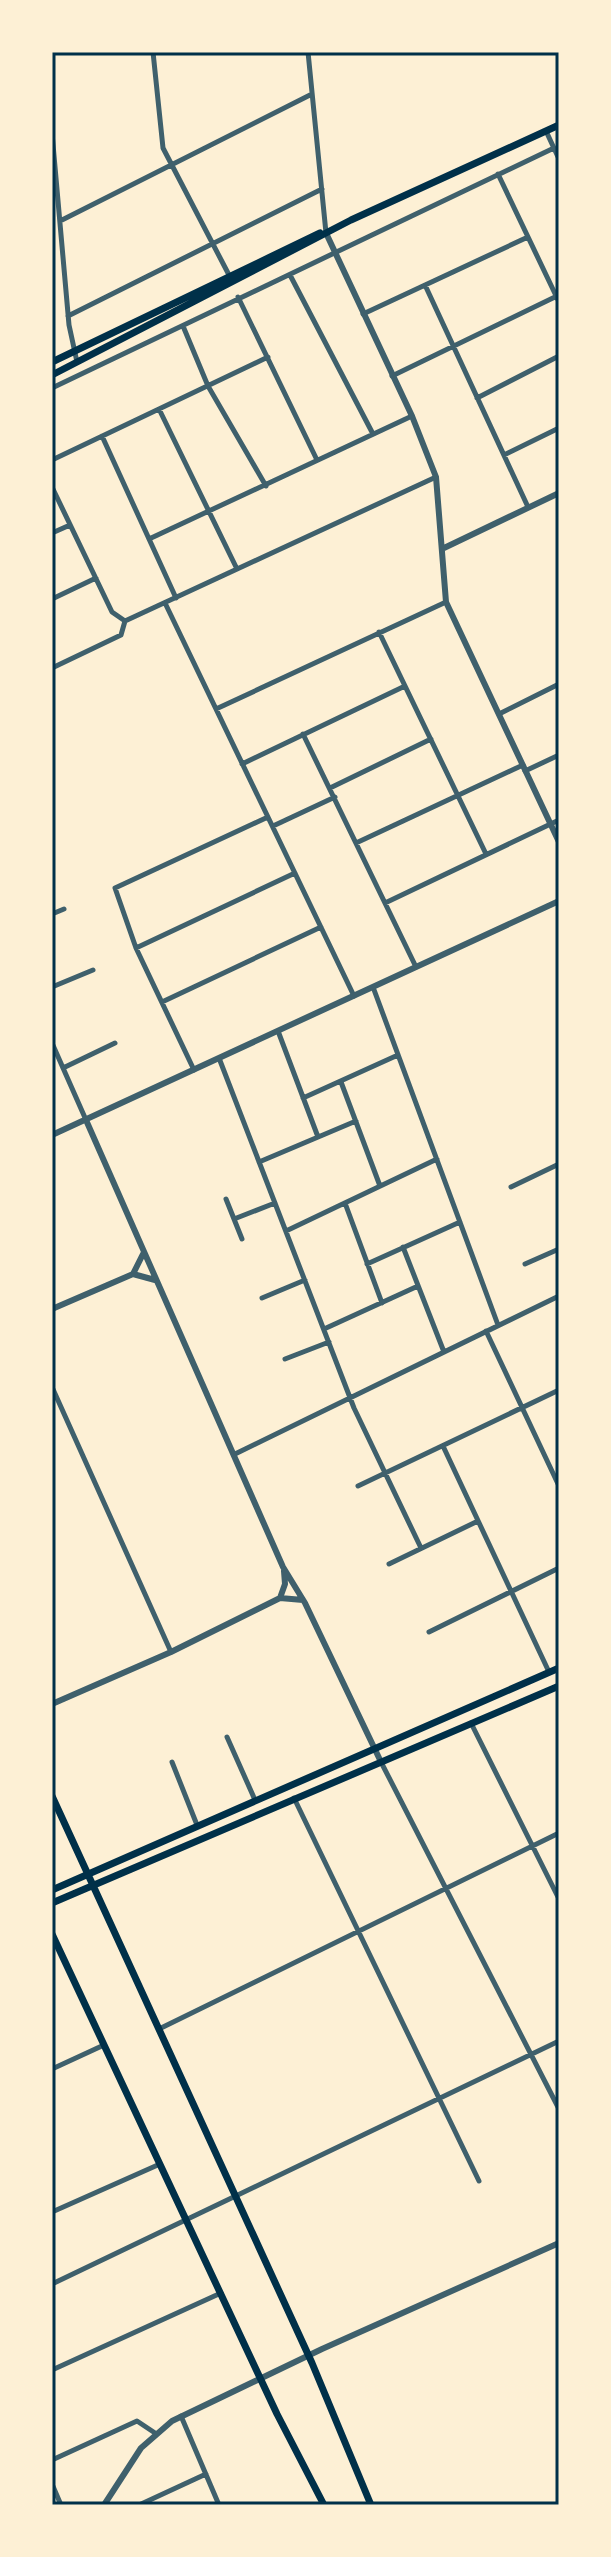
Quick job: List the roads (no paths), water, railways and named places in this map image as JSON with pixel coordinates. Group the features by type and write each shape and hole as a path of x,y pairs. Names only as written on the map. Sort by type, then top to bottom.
{"main road":[{"path":"52,375 326,233 559,125"},
{"path":"52,362 307,238 326,233"},
{"path":"52,1890 559,1668"},
{"path":"52,1903 559,1686"},
{"path":"52,1796 308,2355 371,2505"},
{"path":"52,1934 324,2505"}],"street":[{"path":"153,52 162,140 171,166 229,275"},
{"path":"308,52 326,233 412,416 436,477 446,602 559,842"},
{"path":"60,221 312,94"},
{"path":"545,131 559,159"},
{"path":"52,133 68,316 77,363"},
{"path":"52,388 554,148"},
{"path":"392,376 453,345 558,299 498,174"},
{"path":"68,316 322,189"},
{"path":"362,315 528,237"},
{"path":"290,275 373,434"},
{"path":"425,285 528,507"},
{"path":"238,297 317,460"},
{"path":"183,326 208,386 266,486"},
{"path":"477,398 559,356"},
{"path":"52,460 268,357"},
{"path":"159,409 237,569"},
{"path":"149,539 412,416"},
{"path":"504,455 559,428"},
{"path":"102,436 176,598"},
{"path":"125,621 166,605 436,477"},
{"path":"52,487 112,612 125,621"},
{"path":"444,548 559,493"},
{"path":"52,533 70,525"},
{"path":"52,599 96,578"},
{"path":"216,709 446,602"},
{"path":"166,605 354,996"},
{"path":"52,668 121,635 125,621"},
{"path":"379,632 486,854"},
{"path":"499,714 559,684"},
{"path":"242,764 405,686"},
{"path":"303,734 417,968"},
{"path":"330,788 431,739"},
{"path":"356,843 458,795 559,755"},
{"path":"273,826 335,797"},
{"path":"194,1070 136,948 115,888 268,817"},
{"path":"385,903 559,820"},
{"path":"136,948 295,873"},
{"path":"52,1135 559,901"},
{"path":"52,914 64,909"},
{"path":"162,1002 321,927"},
{"path":"52,987 93,970"},
{"path":"373,987 498,1325"},
{"path":"278,1031 318,1137"},
{"path":"52,1043 283,1567 305,1603 444,1890 559,2109"},
{"path":"63,1068 115,1043"},
{"path":"303,1098 398,1055"},
{"path":"219,1058 351,1398 384,1475 421,1548"},
{"path":"341,1082 380,1186"},
{"path":"259,1162 356,1121"},
{"path":"286,1231 437,1159"},
{"path":"511,1187 559,1164"},
{"path":"226,1199 242,1239"},
{"path":"234,1219 275,1203"},
{"path":"345,1203 382,1303"},
{"path":"367,1264 460,1222"},
{"path":"403,1247 444,1352"},
{"path":"525,1264 559,1249"},
{"path":"133,1274 143,1254"},
{"path":"52,1309 133,1274 155,1280"},
{"path":"262,1298 305,1280"},
{"path":"324,1329 418,1286"},
{"path":"235,1454 559,1296"},
{"path":"486,1331 558,1482"},
{"path":"285,1359 329,1342"},
{"path":"52,1387 171,1652"},
{"path":"358,1486 559,1390"},
{"path":"443,1446 549,1672"},
{"path":"389,1564 478,1521"},
{"path":"280,1598 285,1584 283,1567"},
{"path":"429,1632 559,1568"},
{"path":"52,1704 171,1652 280,1598 294,1596 305,1603"},
{"path":"471,1722 559,1899"},
{"path":"227,1737 255,1800"},
{"path":"172,1762 197,1825"},
{"path":"294,1798 479,2181"},
{"path":"158,2030 559,1833"},
{"path":"52,2284 187,2222 559,2041"},
{"path":"52,2069 104,2045"},
{"path":"52,2212 160,2164"},
{"path":"104,2505 138,2452 155,2433 181,2416 308,2355 559,2243"},
{"path":"52,2370 221,2293"},
{"path":"181,2416 219,2505"},
{"path":"52,2460 137,2421 155,2433"},
{"path":"139,2505 206,2474"},
{"path":"52,2484 61,2505"}]}
